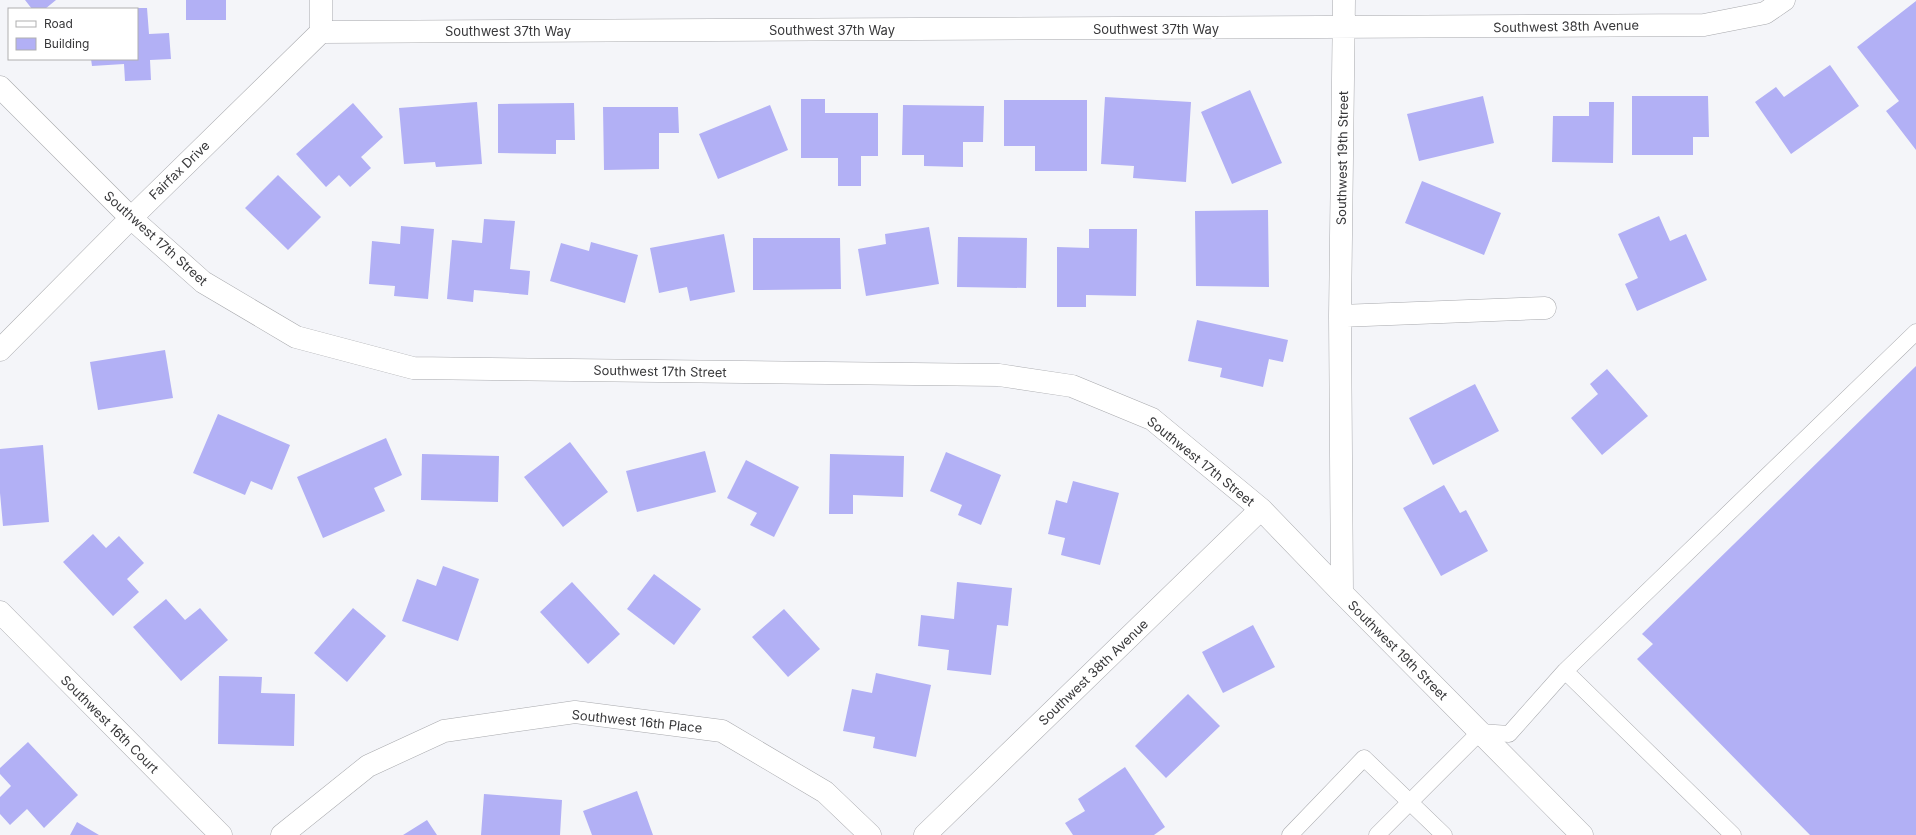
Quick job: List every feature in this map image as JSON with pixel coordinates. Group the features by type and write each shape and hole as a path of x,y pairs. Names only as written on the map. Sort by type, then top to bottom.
{"street":[{"path":"321,0 321,32"},
{"name":"Southwest 19th Street","path":"1344,0 1340,316 1342,593 1582,835"},
{"name":"Southwest 38th Avenue","path":"1344,28 1704,25 1765,13 1784,0"},
{"name":"Southwest 37th Way","path":"321,32 1344,28"},
{"name":"Fairfax Drive","path":"0,350 131,218 321,32"},
{"name":"Southwest 17th Street","path":"0,87 131,218 203,282 296,337 413,368 999,376 1072,386 1152,419 1261,509 1342,593"},
{"path":"1340,316 1545,308"},
{"name":"Southwest 38th Avenue","path":"925,835 1261,509"},
{"name":"Southwest 16th Court","path":"0,612 221,835"},
{"name":"Southwest 16th Place","path":"282,835 368,766 444,731 575,712 722,731 825,792 870,835"}],"lane":[{"path":"1377,835 1480,732 1509,734 1565,670 1916,332"},
{"path":"1565,670 1733,835"},
{"path":"1290,835 1364,758 1444,835"}],"building":[{"path":"25,0 56,0 46,8 31,8"},
{"path":"186,0 226,0 226,20 186,20"},
{"path":"1916,1 1916,150 1886,111 1899,101 1857,47"},
{"path":"138,8 147,8 149,34 169,33 171,59 150,60 151,80 125,81 124,64 92,66 91,60 138,60"},
{"path":"1830,65 1859,106 1791,154 1755,102 1776,87 1784,97"},
{"path":"1250,90 1282,163 1232,184 1201,112"},
{"path":"1483,96 1494,143 1419,161 1407,114"},
{"path":"1632,96 1708,96 1709,137 1693,137 1693,155 1632,155"},
{"path":"1105,97 1191,102 1186,182 1133,178 1134,166 1101,164"},
{"path":"801,99 825,99 825,113 878,113 878,156 861,156 861,186 838,186 838,158 801,158"},
{"path":"1004,100 1087,100 1087,171 1035,171 1035,146 1004,146"},
{"path":"477,102 482,164 436,167 435,162 404,164 399,108"},
{"path":"1589,102 1614,102 1613,163 1552,162 1553,116 1589,116"},
{"path":"353,103 383,137 361,157 371,168 350,187 339,175 326,187 296,154"},
{"path":"574,103 575,140 556,140 556,154 498,153 498,104"},
{"path":"770,105 788,150 718,179 699,134"},
{"path":"903,105 984,106 983,142 963,142 963,167 924,166 924,155 902,155"},
{"path":"603,107 678,107 679,133 659,133 659,169 604,170"},
{"path":"278,175 321,217 288,250 245,208"},
{"path":"1422,181 1501,213 1484,255 1405,223"},
{"path":"1268,210 1269,287 1196,286 1195,211"},
{"path":"1659,216 1670,241 1686,234 1707,280 1637,311 1625,284 1638,278 1618,234"},
{"path":"484,219 515,221 510,269 530,271 528,295 474,290 473,302 447,299 452,240 482,243"},
{"path":"401,226 434,229 428,299 394,296 395,286 369,284 372,241 400,244"},
{"path":"929,227 939,284 866,296 858,249 886,244 885,234"},
{"path":"1089,229 1137,229 1136,296 1086,295 1086,307 1057,307 1057,247 1089,248"},
{"path":"724,234 735,292 690,301 687,287 659,293 650,248"},
{"path":"958,237 1027,238 1026,288 957,287"},
{"path":"753,238 840,238 841,289 753,290"},
{"path":"591,242 638,255 625,303 550,281 561,243 589,251"},
{"path":"1197,320 1288,340 1283,362 1269,359 1263,387 1220,377 1222,368 1188,361"},
{"path":"165,350 173,398 98,410 90,362"},
{"path":"1916,366 1916,835 1810,835 1637,659 1653,644 1642,634"},
{"path":"1607,369 1648,416 1602,455 1571,418 1598,394 1590,384"},
{"path":"1475,384 1499,431 1433,465 1409,418"},
{"path":"218,414 290,445 272,490 251,481 245,495 193,473"},
{"path":"386,438 402,475 374,488 385,511 323,538 297,477"},
{"path":"570,442 608,492 563,527 524,477"},
{"path":"43,445 49,522 3,526 0,493 0,449"},
{"path":"705,451 716,492 637,512 626,471"},
{"path":"946,452 1001,475 981,525 958,515 962,505 930,491"},
{"path":"422,454 499,456 498,502 421,500"},
{"path":"830,454 904,456 903,497 853,495 853,514 829,514"},
{"path":"746,460 799,487 774,537 750,525 757,513 727,498"},
{"path":"1073,481 1119,493 1100,565 1061,555 1065,538 1048,534 1056,500 1067,503"},
{"path":"1444,485 1460,513 1466,510 1488,551 1441,576 1403,508"},
{"path":"93,534 106,548 119,536 144,563 127,579 139,592 113,616 63,562"},
{"path":"443,566 479,579 458,641 402,621 417,579 436,586"},
{"path":"654,574 701,609 674,645 627,609"},
{"path":"572,582 620,634 588,664 540,612"},
{"path":"957,582 1012,588 1008,626 997,625 991,675 947,670 949,650 918,646 921,615 954,619"},
{"path":"166,599 185,620 200,608 228,640 181,681 133,627"},
{"path":"353,608 386,636 347,682 314,653"},
{"path":"784,609 820,649 788,677 752,637"},
{"path":"1253,625 1275,667 1223,693 1202,652"},
{"path":"876,673 931,685 916,757 873,748 875,737 843,731 852,689 872,693"},
{"path":"219,676 262,677 261,693 295,694 294,746 218,744"},
{"path":"1188,694 1220,726 1166,778 1135,746"},
{"path":"28,742 78,795 44,828 27,809 10,825 0,814 0,797 11,786 0,774 0,768"},
{"path":"1125,767 1165,827 1154,835 1073,835 1065,823 1085,811 1078,799"},
{"path":"637,791 653,835 592,835 583,811"},
{"path":"484,794 562,800 560,835 481,835"},
{"path":"427,820 437,835 403,835"},
{"path":"77,822 99,835 70,835"}]}
